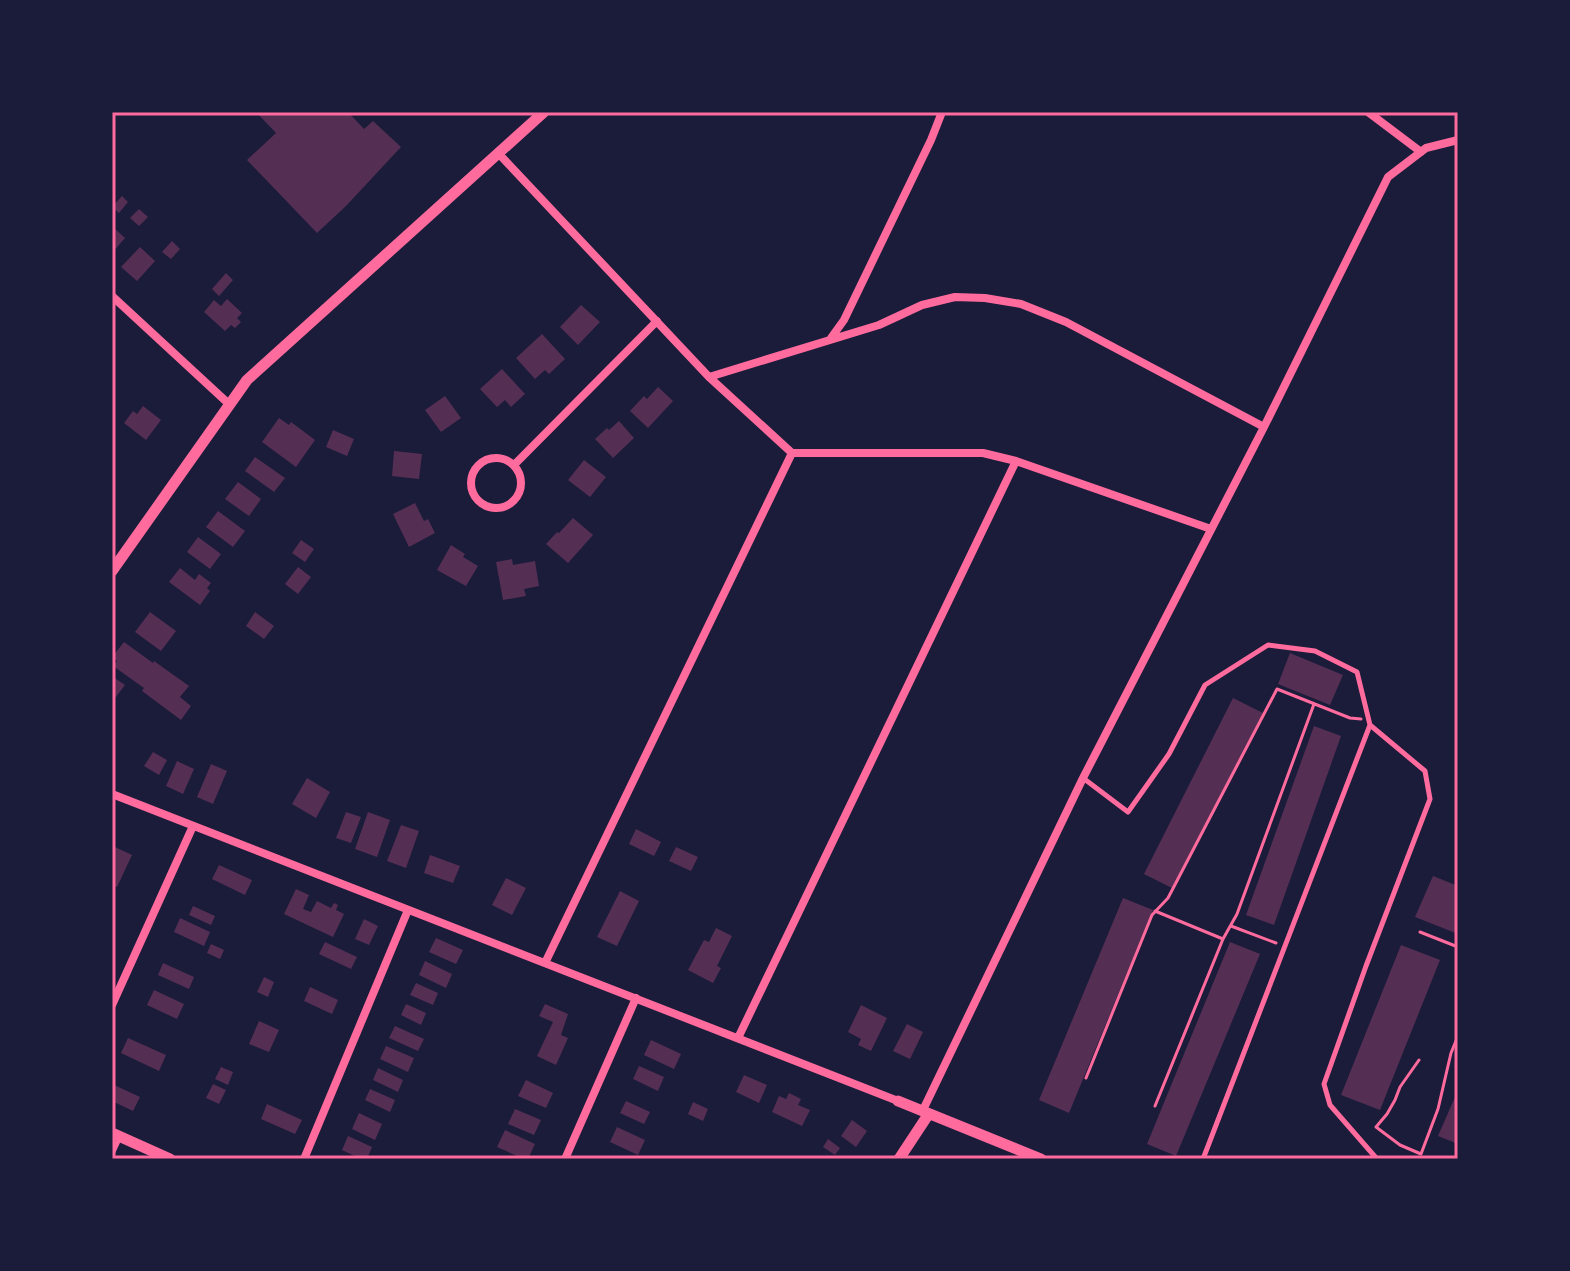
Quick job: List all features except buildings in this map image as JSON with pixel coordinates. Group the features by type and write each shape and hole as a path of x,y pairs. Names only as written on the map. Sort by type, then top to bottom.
{"street":[{"path":"112,571 116,556 247,380 544,112"},
{"path":"830,339 844,320 942,112"},
{"path":"1368,112 1421,152"},
{"path":"899,1159 925,1113 1083,778 1264,427 1388,177 1426,148 1458,140"},
{"path":"499,154 709,377 792,453 983,453 1016,461 1211,529"},
{"path":"112,296 230,405"},
{"path":"709,377 879,325 922,305 955,297 985,298 1021,304 1066,322 1264,427"},
{"path":"514,465 657,321"},
{"path":"545,963 792,453"},
{"path":"492,457 508,460 514,465 522,481 521,489 511,504 486,506 479,502 474,495 471,479 478,465 492,457"},
{"path":"738,1038 1016,461"},
{"path":"112,794 1041,1159"},
{"path":"112,1005 193,826"},
{"path":"304,1159 408,910"},
{"path":"565,1159 636,998"},
{"path":"116,1135 170,1159"}],"lane":[{"path":"1083,778 1128,812 1169,754 1205,685 1268,645 1315,651 1357,672 1369,722 1203,1159"},
{"path":"1369,722 1425,771 1430,799 1324,1084 1330,1105 1377,1159"},
{"path":"112,1154 116,1135"}],"path":[{"path":"1086,1078 1155,911 1168,898 1277,689 1350,718 1369,722"},
{"path":"1155,1106 1223,939 1237,914 1314,704"},
{"path":"1155,911 1223,939"},
{"path":"1231,926 1285,946"},
{"path":"1420,932 1458,947"},
{"path":"1419,1060 1376,1127 1400,1145 1421,1154 1438,1109 1458,1036"}]}
